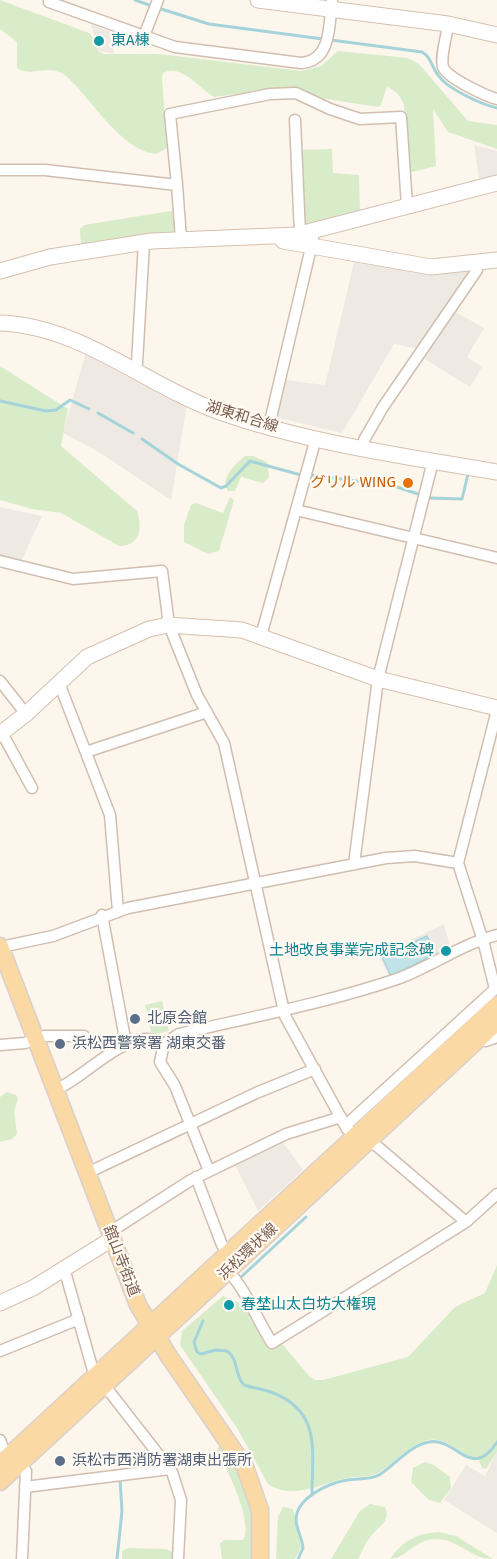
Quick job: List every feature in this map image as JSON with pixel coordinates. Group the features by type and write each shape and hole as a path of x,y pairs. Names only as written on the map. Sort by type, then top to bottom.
{"main road":[{"name":"舘山寺街道","path":"0,947 138,1305 153,1331 226,1436 252,1481 262,1526 260,1559"},
{"name":"浜松環状線","path":"479,1030 497,1005"},
{"name":"浜松環状線","path":"153,1331 228,1271 353,1130 479,1030 497,1022"},
{"name":"浜松環状線","path":"0,1482 10,1461 153,1331 228,1252 274,1220"}],"street":[{"path":"48,0 184,49 309,63 317,59 326,46 331,5"},
{"path":"144,36 158,0"},
{"path":"258,0 331,5 496,34"},
{"path":"448,24 443,66 446,74 497,99"},
{"path":"181,239 170,114 270,94 296,93 330,109 360,119 401,117 407,206"},
{"path":"269,426 311,246 307,232 295,120"},
{"path":"0,171 45,170 177,185"},
{"path":"0,271 50,257 144,243 181,239 268,238 307,232 497,183"},
{"path":"268,238 431,267 497,260"},
{"path":"133,370 137,363 144,243"},
{"path":"363,448 364,440 383,407 477,270 476,262"},
{"name":"湖東和合線","path":"0,323 27,326 61,335 208,407 269,426 363,448 497,472"},
{"path":"261,636 316,438"},
{"path":"354,864 378,679 433,461"},
{"path":"296,510 497,558"},
{"path":"0,561 73,579 162,571 170,625 194,690 224,743 284,1009 315,1070 353,1130 466,1222"},
{"path":"32,788 1,734 93,653 149,629 170,625 232,628 261,636 378,679 497,709 458,863 495,989 479,1030"},
{"path":"0,681 26,714"},
{"path":"57,684 61,688 112,824 118,911"},
{"path":"86,752 207,712"},
{"path":"0,947 53,936 102,915 118,911 354,864 415,856 458,863"},
{"path":"102,915 126,1044"},
{"path":"209,1171 174,1083 160,1062 164,1044 179,1034 346,995 400,978 482,939 497,935"},
{"path":"0,1045 45,1036 84,1036"},
{"path":"55,1090 126,1044 150,1038 164,1044"},
{"path":"87,1173 190,1124 315,1070"},
{"path":"0,1303 33,1288 196,1177 291,1132 353,1130"},
{"path":"196,1177 222,1245 228,1252"},
{"path":"228,1271 240,1284 255,1317 272,1343 466,1222 497,1194"},
{"path":"64,1268 92,1367 170,1469 181,1500 178,1559"},
{"path":"0,1351 79,1319"},
{"path":"0,1440 10,1461 26,1471 22,1559"},
{"path":"25,1487 170,1469"}],"shaded area":[{"path":"91,24 109,31 114,54 98,51"},
{"path":"474,145 497,151 497,178 480,183"},
{"path":"355,258 470,268 472,271 420,349 394,344 342,433 275,417 284,380 325,385"},
{"path":"454,311 484,328 467,357 482,367 470,387 423,358"},
{"path":"86,352 187,403 171,500 102,454 63,433"},
{"path":"0,507 42,516 21,562 0,557"},
{"path":"444,924 451,950 390,978 372,942 400,945"},
{"path":"281,1140 303,1170 258,1211 234,1163"},
{"path":"497,1452 497,1533 444,1500 466,1465 485,1476"}],"green space":[{"path":"0,0 89,33 95,39 98,51 104,54 159,54 301,71 321,66 338,51 408,58 419,64 468,121 497,125 497,149 448,132 433,109 436,166 408,173 404,104 398,94 387,86 381,105 378,107 269,90 214,97 190,78 177,71 170,71 163,73 162,77 167,148 156,154 143,151 119,134 76,86 60,72 47,70 28,72 17,68 17,42 0,29"},
{"path":"332,149 333,173 359,175 360,214 301,229 299,150"},
{"path":"174,212 176,234 81,246 80,229 84,225"},
{"path":"0,366 68,409 61,446 137,511 140,524 136,540 119,546 61,513 32,509 0,500"},
{"path":"245,456 253,456 267,462 269,477 263,483 241,477 235,491 228,491 225,482 227,477 233,467"},
{"path":"230,497 234,500 219,551 208,554 184,542 184,525 191,505 196,503 223,513"},
{"path":"162,1001 169,1031 152,1035 145,1005"},
{"path":"7,1092 16,1095 18,1099 14,1111 17,1134 12,1139 0,1142 0,1097"},
{"path":"497,1265 497,1452 486,1469 482,1468 478,1458 447,1443 428,1440 415,1445 374,1475 347,1478 297,1491 277,1489 268,1484 237,1428 180,1345 182,1331 223,1296 245,1305 269,1344 283,1345 310,1377 323,1380 408,1357 455,1307 485,1293"},
{"path":"220,1444 239,1473 249,1498 253,1525 253,1559 222,1559 220,1543 225,1540 243,1540 245,1522 238,1496 217,1451"},
{"path":"425,1462 434,1465 450,1477 451,1488 440,1503 429,1500 411,1482 413,1468"},
{"path":"370,1504 385,1507 386,1516 358,1559 331,1559 360,1511"},
{"path":"283,1507 293,1509 301,1547 295,1559 276,1559 278,1517"},
{"path":"439,1532 456,1536 493,1559 478,1556 451,1542 436,1539 422,1542 401,1556 390,1559 411,1539"},
{"path":"128,1548 166,1549 173,1552 172,1559 122,1559 122,1551"}],"water":[{"path":"427,936 436,954 391,976 382,957"}],"waterway":[{"path":"135,0 152,6"},
{"path":"158,8 209,24 323,39"},
{"path":"331,40 422,52 449,86 497,108"},
{"path":"0,401 46,411 56,410 70,400 89,409"},
{"path":"98,413 133,433"},
{"path":"142,439 178,464 221,488 226,486 250,461 301,475"},
{"path":"429,498 462,499 468,474"},
{"path":"310,475 394,486 421,495"},
{"path":"241,1277 306,1217"},
{"path":"203,1321 194,1342 197,1352 201,1354 216,1350 227,1351 231,1354 244,1385 271,1392 287,1400 299,1410 306,1421 311,1434 312,1495"},
{"path":"298,1559 303,1548 296,1521 297,1513 301,1505 314,1493 340,1482 379,1475 415,1447 429,1442 439,1442 472,1458 480,1458 488,1453 497,1442"},
{"path":"117,1559 122,1511 120,1480"}],"place":[{"name":"東A棟","path":"99,41"},
{"name":"グリル WING","path":"408,483"},
{"name":"土地改良事業完成記念碑","path":"446,951"},
{"name":"北原会館","path":"135,1019"},
{"name":"浜松西警察署 湖東交番","path":"60,1044"},
{"name":"春埜山太白坊大権現","path":"229,1305"},
{"name":"浜松市西消防署湖東出張所","path":"60,1461"}]}
